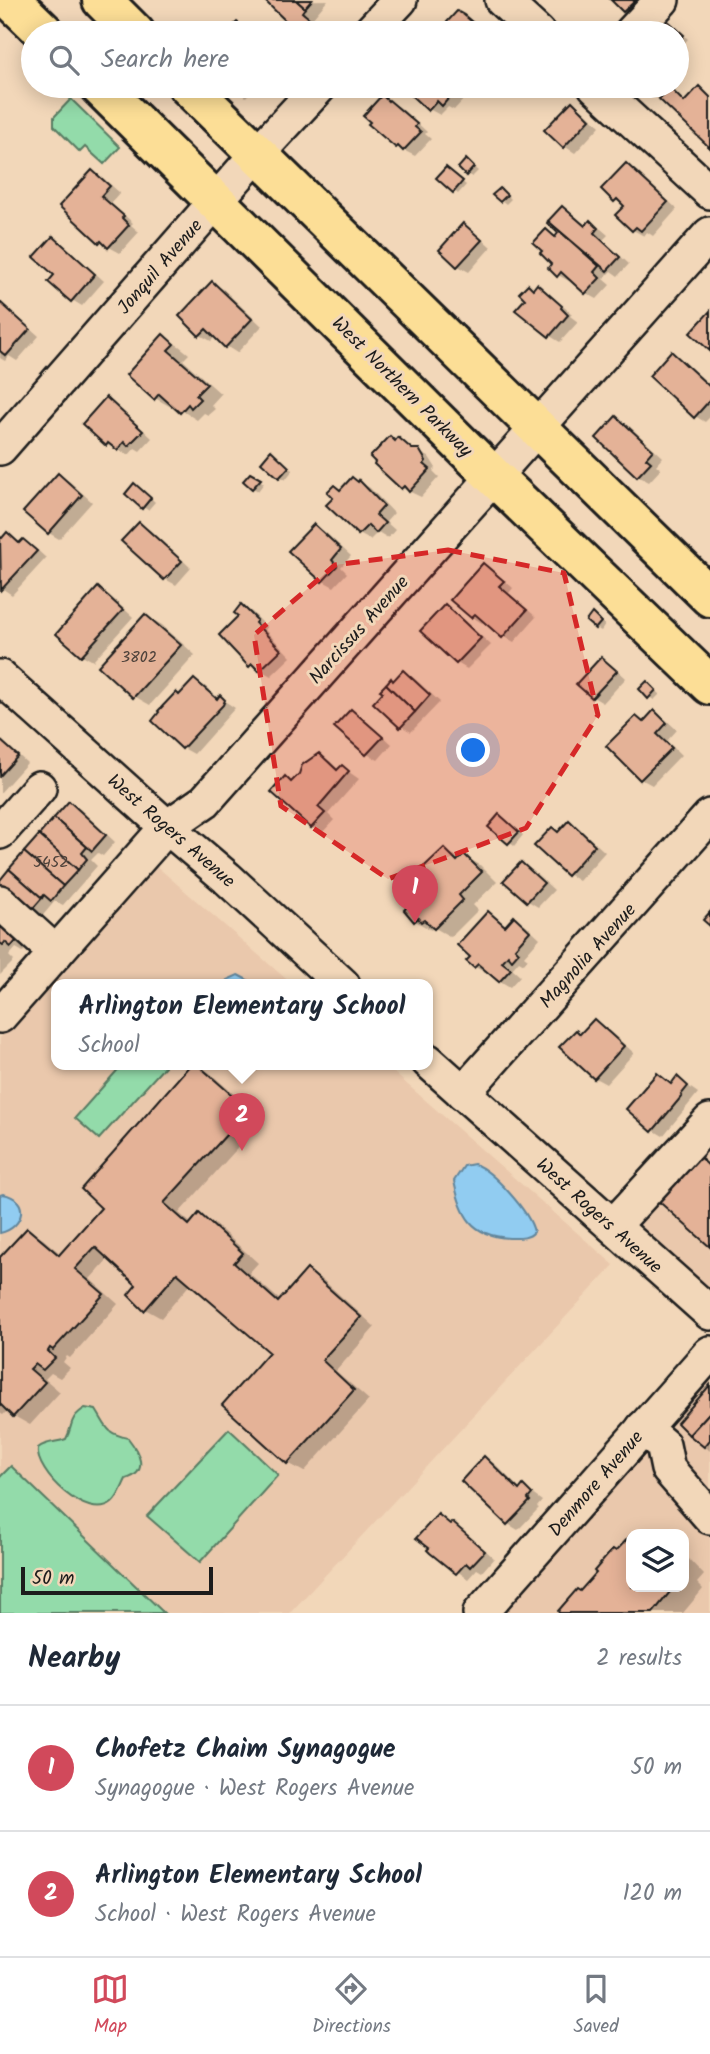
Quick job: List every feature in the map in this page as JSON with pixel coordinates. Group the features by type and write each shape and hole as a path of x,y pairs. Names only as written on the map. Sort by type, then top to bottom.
{"main road":[{"path":"11,0 33,21"},
{"path":"102,0 123,21"},
{"name":"West Northern Parkway","path":"111,98 494,477 710,685"},
{"path":"200,98 710,597"}],"street":[{"path":"380,21 400,0"},
{"path":"502,0 525,21"},
{"path":"642,21 662,0"},
{"name":"Jonquil Avenue","path":"0,448 216,200 309,98"},
{"path":"608,98 710,192"},
{"name":"Narcissus Avenue","path":"0,1016 167,827 205,801 710,234"},
{"name":"West Rogers Avenue","path":"0,677 336,979"},
{"path":"0,832 39,788"},
{"name":"Magnolia Avenue","path":"464,1093 710,816"},
{"path":"0,902 56,953"},
{"name":"West Rogers Avenue","path":"433,1065 710,1313"},
{"path":"613,1226 710,1121"},
{"name":"Denmore Avenue","path":"480,1613 710,1353"},
{"path":"643,1428 663,1445 667,1469 710,1517"}],"highlighted area":[{"path":"448,550 564,573 598,715 526,828 388,879 281,806 254,635 335,565"}],"shaded area":[{"path":"154,864 286,979 52,979"},
{"path":"51,980 51,1070 391,1070 614,1265 290,1613 0,1613 0,1038"},
{"path":"710,1120 710,1313 612,1224"},
{"path":"710,1353 710,1613 475,1613"}],"green space":[{"path":"71,99 120,147 104,164 85,147 80,152 54,126 54,117"},
{"path":"118,1070 161,1070 99,1139 75,1118"},
{"path":"85,1408 96,1410 105,1425 111,1431 128,1438 139,1455 138,1472 126,1479 112,1503 102,1507 77,1501 64,1492 44,1470 39,1458 38,1448 66,1439 74,1419"},
{"path":"229,1429 278,1475 200,1562 147,1516"},
{"path":"11,1466 164,1613 0,1613 0,1477"}],"water":[{"path":"238,975 246,979 229,979"},
{"path":"474,1164 490,1174 518,1203 531,1224 534,1232 532,1234 520,1238 496,1236 485,1233 470,1222 460,1204 454,1181 464,1166"},
{"path":"0,1195 18,1202 21,1214 15,1226 0,1233"}],"building":[{"path":"264,0 296,0 305,8 302,12 309,18 306,21 286,21"},
{"path":"296,0 312,0 305,8"},
{"path":"611,0 636,0 623,12"},
{"path":"457,11 471,21 448,21"},
{"path":"699,86 710,97 710,148 659,99 680,98 684,102"},
{"path":"379,98 385,98 417,124 415,127 421,132 403,151 368,124 370,122 363,116"},
{"path":"414,98 449,98 442,106 437,101 428,111"},
{"path":"572,101 590,119 563,148 544,130"},
{"path":"466,159 474,167 466,176 458,168"},
{"path":"626,163 668,202 641,231 636,227 632,231 615,215 624,206 617,199 614,202 601,189"},
{"path":"446,167 463,181 453,193 436,178"},
{"path":"92,170 110,186 101,196 124,216 122,218 129,225 108,248 59,206"},
{"path":"500,188 507,195 500,202 492,195"},
{"path":"562,206 585,226 590,220 598,228 594,233 620,257 607,271 548,221"},
{"path":"548,221 599,266 594,272 600,278 585,294 561,272 557,277 548,268 551,264 540,253 542,251 533,243 546,229 555,237 558,233"},
{"path":"463,223 482,240 457,267 439,250"},
{"path":"53,236 95,274 71,302 48,282 54,275 34,257"},
{"path":"212,281 252,319 225,348 206,329 199,336 179,316"},
{"path":"528,284 533,289 537,284 562,306 568,315 549,337 515,310 525,299 519,293"},
{"path":"0,302 30,329 6,356 0,351"},
{"path":"710,311 710,351 690,333"},
{"path":"163,334 174,344 168,350 207,384 196,395 200,399 191,408 188,404 180,413 159,394 154,400 126,375"},
{"path":"671,351 710,387 710,400 694,418 649,376"},
{"path":"106,397 143,431 128,446 124,442 117,450 108,443 106,446 82,424"},
{"path":"616,416 653,450 646,458 651,462 637,477 596,438"},
{"path":"390,436 395,441 398,437 412,449 419,449 426,461 424,464 430,469 409,492 404,486 401,489 370,457"},
{"path":"271,450 289,467 279,478 261,462"},
{"path":"58,473 82,495 48,534 23,512"},
{"path":"250,473 261,479 252,489 243,481"},
{"path":"352,477 358,482 359,480 384,506 376,515 385,523 376,533 368,525 358,535 326,505 333,498 327,492 334,485 340,490"},
{"path":"134,483 151,498 142,509 125,494"},
{"path":"139,522 182,561 164,580 121,541"},
{"path":"314,524 341,549 332,560 337,566 322,582 288,551"},
{"path":"7,532 19,543 23,539 37,551 1,590 0,537"},
{"path":"483,563 504,581 499,586 527,610 502,638 475,614 471,618 450,600"},
{"path":"98,587 123,610 81,656 56,634"},
{"path":"241,604 281,650 259,671 252,664 249,667 219,635 238,616 234,613"},
{"path":"445,604 481,638 456,664 420,631"},
{"path":"592,613 601,622 595,629 586,621"},
{"path":"145,614 181,645 133,698 98,666"},
{"path":"601,657 617,671 592,698 576,684"},
{"path":"403,670 430,695 415,712 386,684 391,678 393,681"},
{"path":"194,679 217,699 220,695 225,700 182,749 152,721 176,692 179,695"},
{"path":"647,681 656,690 648,699 639,689"},
{"path":"386,684 415,712 400,728 373,703"},
{"path":"351,709 383,737 366,755 334,727"},
{"path":"654,710 667,723 657,734 672,748 640,780 606,746 636,716 643,722"},
{"path":"0,740 18,756 0,776"},
{"path":"319,753 337,770 342,765 349,771 318,807 325,813 311,828 271,792 285,776 291,782 299,774 302,765"},
{"path":"69,801 106,835 92,851 54,818"},
{"path":"499,814 519,832 508,844 488,827"},
{"path":"54,818 87,847 82,853 87,859 78,870 39,835"},
{"path":"569,820 595,845 567,876 534,846 552,827 558,832"},
{"path":"39,835 78,870 63,886 24,852"},
{"path":"444,848 457,861 464,854 482,872 459,895 463,900 434,929 424,920 421,922 418,918 414,922 404,910 408,906 400,895 414,881 412,878"},
{"path":"24,852 63,886 51,901 44,895 42,898 9,869"},
{"path":"521,862 544,883 527,902 503,881"},
{"path":"9,869 42,898 27,915 0,891 0,880"},
{"path":"488,911 505,926 514,916 530,931 515,948 519,952 512,960 508,955 502,962 511,969 499,982 478,964 474,968 466,961 470,957 457,945"},
{"path":"710,912 710,926 703,920"},
{"path":"0,914 22,934 11,947 5,942 3,945 0,943"},
{"path":"594,1019 624,1046 594,1079 559,1047 576,1030 580,1034"},
{"path":"186,1070 204,1070 249,1110 164,1203 189,1225 199,1213 243,1253 234,1263 278,1302 307,1269 361,1317 322,1360 354,1390 287,1464 222,1405 269,1352 177,1273 144,1311 128,1295 136,1285 95,1247 75,1269 104,1294 53,1350 50,1348 48,1351 55,1358 43,1370 35,1364 30,1369 45,1382 13,1417 0,1404 0,1257 27,1228 59,1255 101,1208 81,1189"},
{"path":"657,1073 671,1084 677,1076 688,1086 652,1132 626,1109"},
{"path":"695,1153 710,1167 710,1247 655,1198"},
{"path":"710,1385 710,1412 689,1435 677,1423"},
{"path":"710,1412 710,1440 704,1447 689,1435"},
{"path":"484,1456 519,1490 523,1485 532,1494 528,1499 530,1501 507,1525 461,1481"},
{"path":"438,1514 450,1524 452,1522 485,1551 470,1567 466,1563 456,1574 416,1538"},
{"path":"626,1540 626,1592 670,1592 653,1613 559,1613 577,1589 580,1591 596,1573 594,1571 613,1549 616,1551"}],"place":[{"name":"Chofetz Chaim Synagogue","path":"415,923"},
{"name":"Arlington Elementary School","path":"242,1151"}]}
